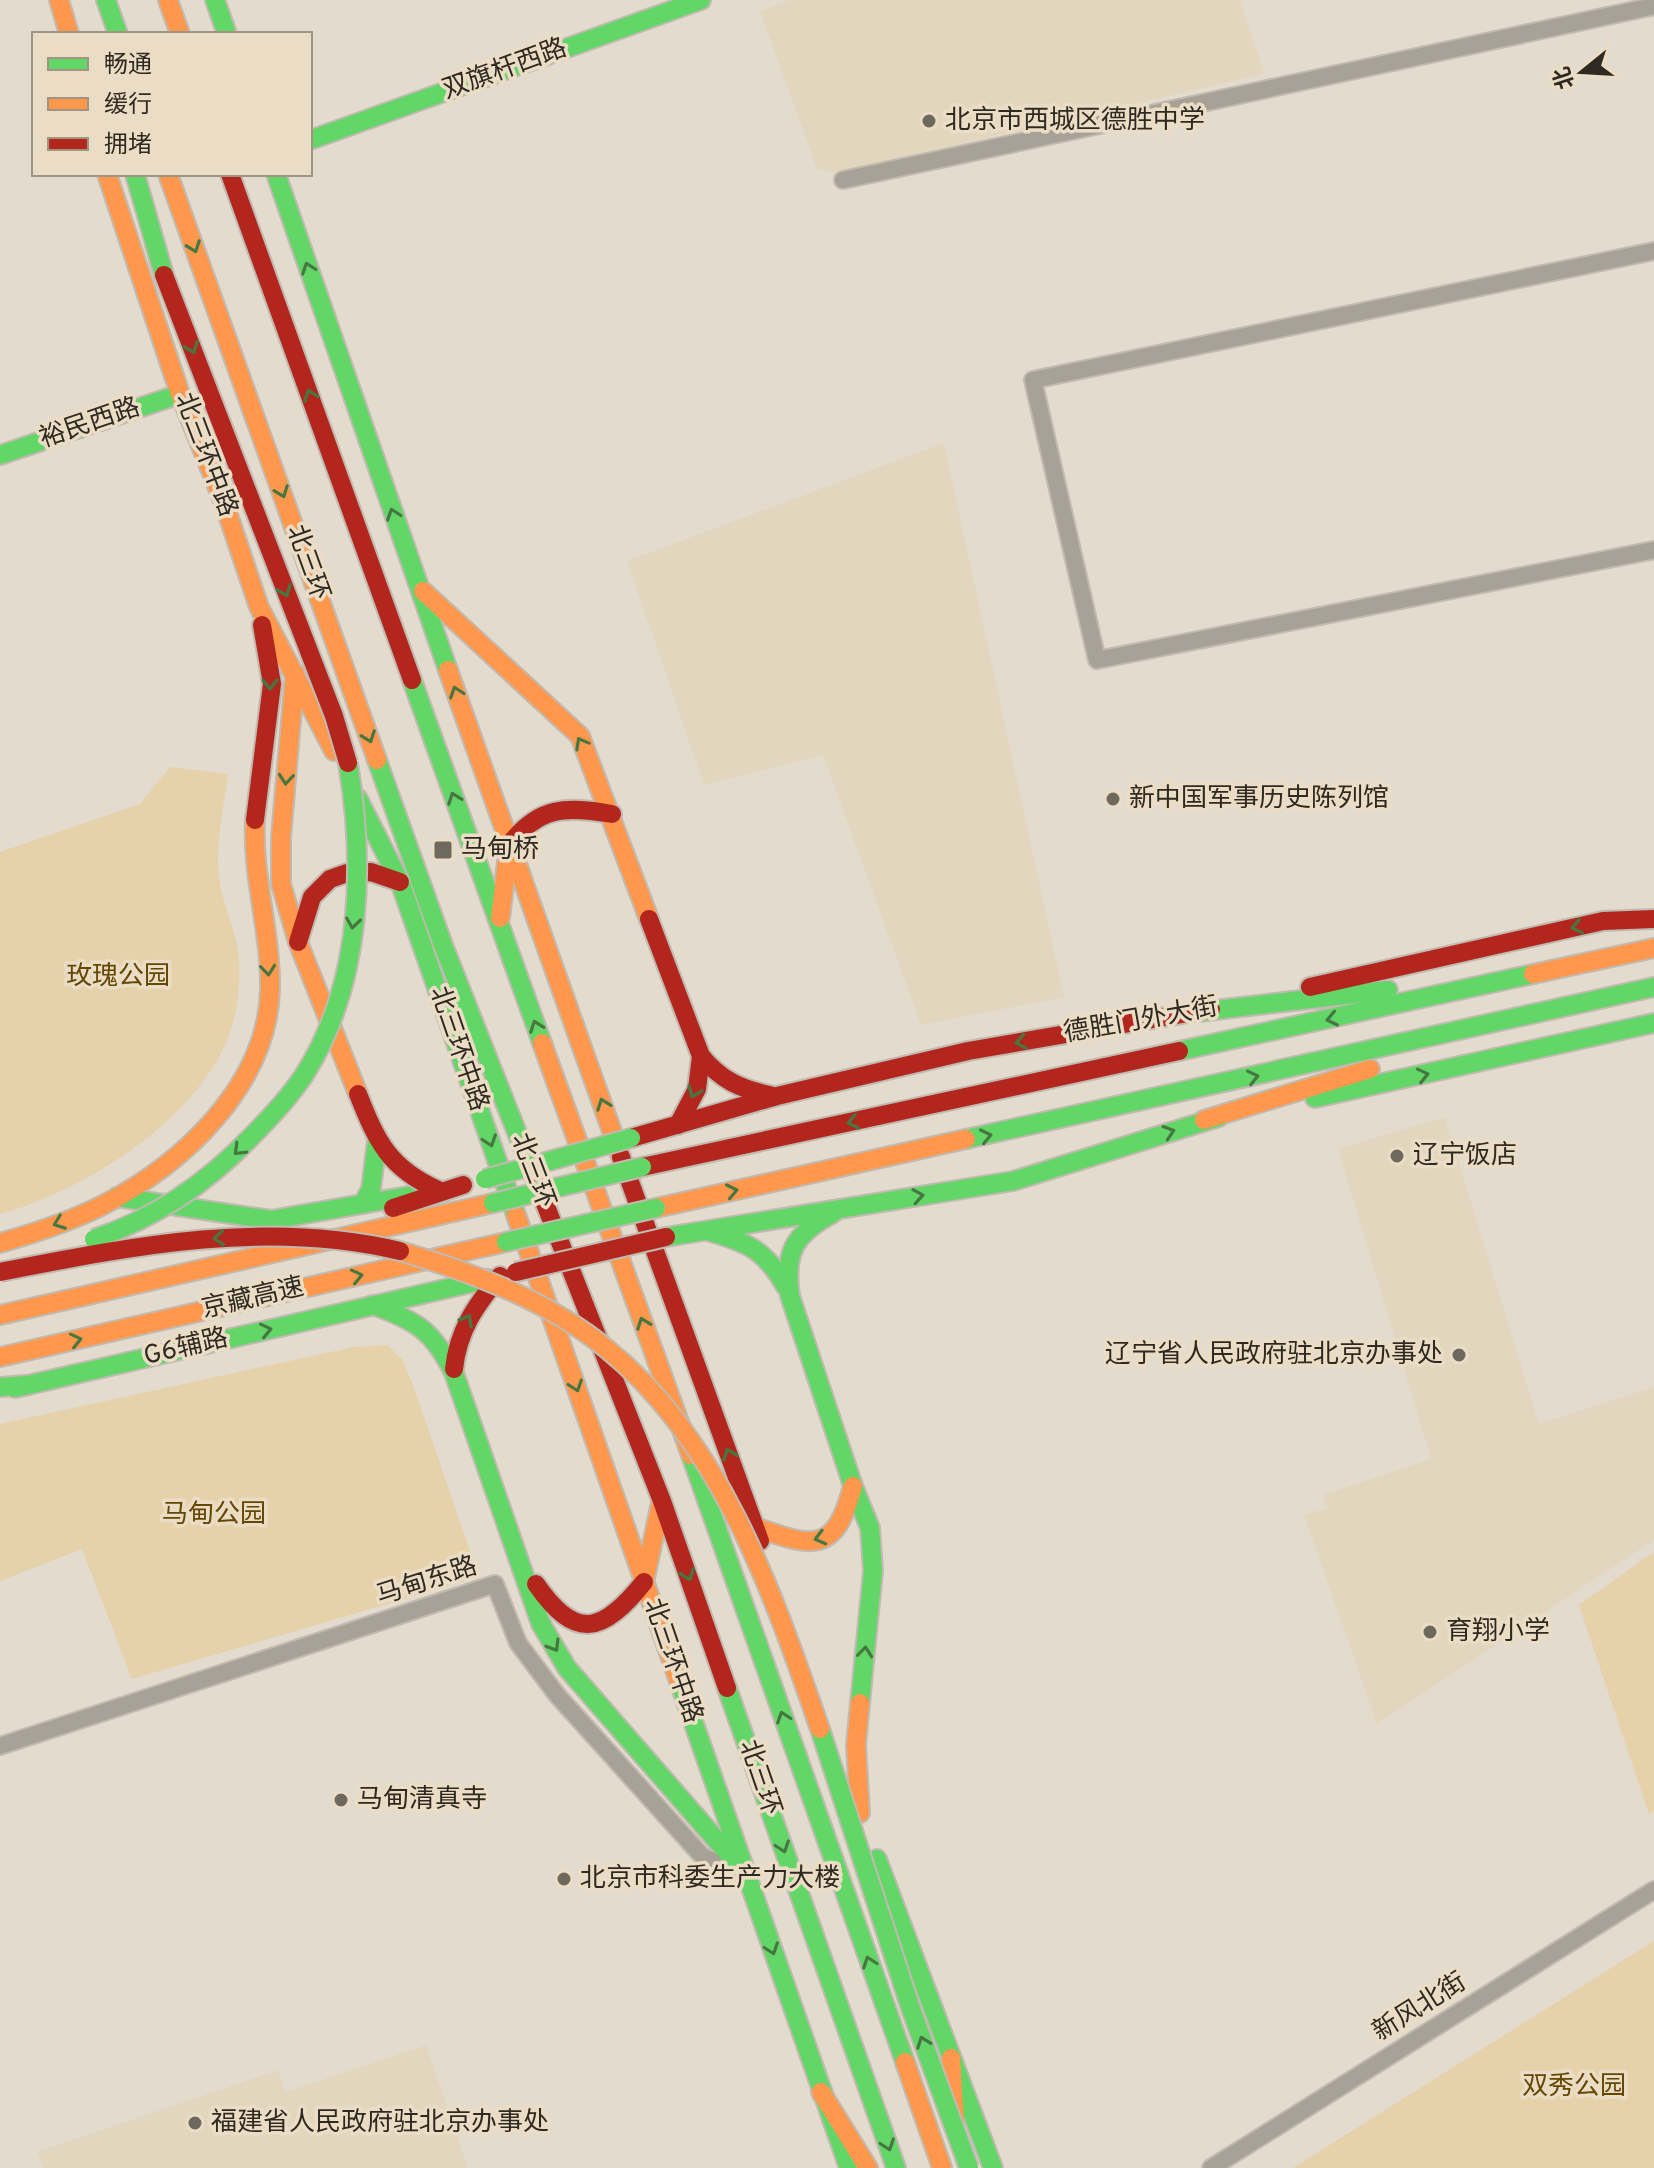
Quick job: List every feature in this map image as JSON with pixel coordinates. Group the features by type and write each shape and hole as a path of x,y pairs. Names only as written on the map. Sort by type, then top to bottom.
{"main road":[{"path":"59,0 68,32"},
{"path":"91,0 99,32"},
{"path":"106,0 117,32"},
{"path":"168,0 179,32"},
{"path":"215,0 226,32"},
{"name":"双旗杆西路","path":"312,139 701,0"},
{"name":"北三环中路","path":"108,176 180,394 224,503 259,607 400,882 849,2168"},
{"path":"0,1271 118,1232 186,1197 235,1155 278,1109 312,1062 331,1017 347,965 356,904 357,836 348,764 334,716 164,275 136,176"},
{"name":"北三环","path":"169,176 443,945 662,1501 896,2168"},
{"name":"北三环","path":"231,176 698,1476 942,2168"},
{"path":"277,176 509,845 755,1527 993,2168"},
{"name":"裕民西路","path":"0,455 180,394"},
{"path":"419,587 580,736 701,1056 717,1076 738,1089 777,1096"},
{"path":"0,1243 70,1219 117,1197 156,1171 192,1140 221,1109 249,1071 266,1030 270,988 254,867 255,829 272,681 259,607"},
{"path":"295,673 281,837 281,884 298,942 377,1141 403,1169 438,1190"},
{"path":"500,924 509,845 520,828 539,815 559,809 612,814"},
{"path":"298,942 312,897 330,879 347,873 371,872 400,882 443,945"},
{"name":"德胜门外大街","path":"463,1185 777,1096 968,1051 1198,1012 1603,921 1654,919"},
{"name":"德胜门外大街","path":"493,1203 642,1167 1654,948"},
{"path":"1198,1012 1565,969"},
{"path":"454,1373 455,1344 470,1314 508,1274 666,1237 1013,1181 1577,1005 1654,987"},
{"name":"京藏高速","path":"0,1357 656,1208 1577,1005"},
{"path":"1204,1120 1368,1088 1654,1023"},
{"path":"678,1125 697,1089 701,1056"},
{"path":"363,1204 371,1189 377,1141"},
{"path":"117,1197 271,1220 463,1185"},
{"path":"220,1264 463,1185"},
{"name":"京藏高速","path":"0,1315 493,1203"},
{"path":"790,1296 786,1272 788,1257 799,1237 820,1219 841,1209"},
{"path":"706,1230 738,1240 773,1262 790,1296 870,1528 873,1571 856,1745 860,1813"},
{"path":"0,1271 135,1245 243,1236 315,1236 387,1246 454,1268 515,1294 590,1334 637,1375 688,1438 717,1482 746,1539 783,1627 846,1801 904,1990 969,2168"},
{"path":"0,1258 165,1277"},
{"name":"G6辅路","path":"0,1389 508,1274"},
{"path":"373,1305 426,1327 442,1347 454,1373 541,1624 567,1668 746,1875"},
{"path":"698,1476 755,1527 786,1539 813,1542 832,1536 846,1516 853,1486"},
{"path":"515,1548 549,1606 570,1622 593,1624 613,1617 644,1582 662,1501"},
{"path":"951,2058 958,2168"},
{"path":"821,2092 868,2168"}],"street":[{"path":"843,180 1654,6"},
{"path":"1654,251 1033,380 1097,660 1654,550"},
{"name":"马甸东路","path":"0,1746 495,1584 518,1643 557,1695 702,1856 746,1875"},
{"name":"新风北街","path":"1211,2168 1654,1890"}],"shaded area":[{"name":"北京市西城区德胜中学","path":"790,0 1240,0 1264,74 834,173 817,169 760,11"},
{"path":"944,443 1064,997 921,1025 823,755 704,785 627,561"},
{"name":"育翔小学","path":"1445,1117 1539,1424 1654,1387 1654,1540 1377,1724 1304,1515 1327,1508 1323,1495 1431,1459 1338,1149"},
{"path":"426,2045 468,2168 43,2168 37,2152 278,2070 286,2092"}],"green space":[{"name":"玫瑰公园","path":"170,767 228,774 218,864 239,959 239,989 234,1019 221,1053 200,1086 173,1116 141,1143 70,1187 0,1214 0,852 140,804"},
{"name":"马甸公园","path":"387,1345 402,1359 413,1385 479,1577 132,1679 82,1549 0,1581 0,1424 354,1347"},
{"path":"1654,1552 1654,1811 1649,1814 1579,1605"},
{"name":"双秀公园","path":"1654,1941 1654,2168 1293,2168"}],"traffic: fast":[{"path":"106,0 117,32"},
{"path":"215,0 226,32"},
{"path":"312,139 701,0"},
{"path":"136,176 164,275"},
{"path":"277,176 448,670"},
{"path":"0,455 180,394"},
{"path":"412,680 542,1043"},
{"path":"377,760 443,945 538,1186"},
{"path":"94,1239 159,1210 216,1170 287,1098 325,1037 339,1000 354,922 356,842 348,763"},
{"path":"358,799 400,882 516,1215"},
{"path":"1179,1051 1533,974"},
{"path":"966,1139 1654,987"},
{"path":"1198,1012 1388,990"},
{"path":"1315,1098 1654,1023"},
{"path":"666,1237 1013,1181 1219,1117"},
{"path":"485,1179 631,1138"},
{"path":"363,1204 371,1189 377,1141"},
{"path":"493,1203 642,1167"},
{"path":"117,1197 271,1220 408,1196"},
{"path":"506,1242 656,1208"},
{"path":"833,1213 809,1229 795,1246 789,1281 790,1296 870,1528 873,1571 860,1703"},
{"path":"711,1232 755,1250 771,1265 786,1287"},
{"path":"15,1388 488,1279"},
{"path":"373,1305 401,1316 422,1329 439,1347 454,1373 541,1624 567,1668 739,1866"},
{"path":"0,1387 27,1385"},
{"path":"691,1455 905,2062"},
{"path":"679,1681 849,2168"},
{"path":"727,1688 896,2168"},
{"path":"820,1729 911,2009 969,2168"},
{"path":"877,1859 993,2168"}],"traffic: slow":[{"path":"59,0 68,32"},
{"path":"168,0 179,32"},
{"path":"108,176 180,394 224,503 259,607 334,751"},
{"path":"169,176 377,760"},
{"path":"423,591 580,736 649,919"},
{"path":"448,670 621,1157"},
{"path":"295,674 281,837 281,884 298,942 358,1094"},
{"path":"0,1243 78,1217 133,1188 190,1144 216,1118 237,1089 254,1057 266,1024 270,989 268,947 256,862 255,820"},
{"path":"500,918 509,845"},
{"path":"1533,974 1654,948"},
{"path":"542,1043 691,1455"},
{"path":"1204,1120 1370,1069"},
{"path":"656,1208 966,1139"},
{"path":"0,1315 493,1203"},
{"path":"516,1215 679,1681"},
{"path":"0,1357 506,1242"},
{"path":"400,1251 482,1279 560,1316 607,1349 647,1386 682,1429 713,1475 739,1523 783,1626 820,1729"},
{"path":"755,1527 793,1539 819,1540 830,1534 838,1524 853,1486"},
{"path":"644,1582 661,1503"},
{"path":"860,1703 856,1745 860,1813"},
{"path":"951,2058 955,2122"},
{"path":"905,2062 942,2168"},
{"path":"821,2092 868,2168"}],"traffic: jam":[{"path":"231,176 412,680"},
{"path":"164,275 334,716 348,763"},
{"path":"255,820 272,684 262,625"},
{"path":"509,845 531,823 554,812 581,810 612,814"},
{"path":"298,942 312,897 330,879 347,873 371,872 400,882"},
{"path":"649,919 701,1056 697,1089 678,1125"},
{"path":"1310,987 1603,921 1654,919"},
{"path":"631,1138 777,1096 968,1051 1211,1009"},
{"path":"642,1167 1179,1051"},
{"path":"701,1056 732,1082 770,1095"},
{"path":"358,1094 379,1140 396,1163 421,1182 438,1190"},
{"path":"621,1157 760,1541"},
{"path":"393,1208 463,1185"},
{"path":"538,1186 662,1501 727,1688"},
{"path":"0,1272 150,1245 250,1237 300,1237 400,1251"},
{"path":"516,1272 666,1237"},
{"path":"454,1369 464,1330 483,1297 500,1276"},
{"path":"536,1584 564,1615 590,1624 615,1612 644,1582"}],"place":[{"name":"北京市西城区德胜中学","path":"929,121"},
{"name":"新中国军事历史陈列馆","path":"1113,799"},
{"name":"马甸桥","path":"443,850"},
{"name":"辽宁饭店","path":"1397,1156"},
{"name":"辽宁省人民政府驻北京办事处","path":"1459,1355"},
{"name":"育翔小学","path":"1430,1632"},
{"name":"马甸清真寺","path":"341,1800"},
{"name":"北京市科委生产力大楼","path":"564,1879"},
{"name":"福建省人民政府驻北京办事处","path":"195,2123"}]}
